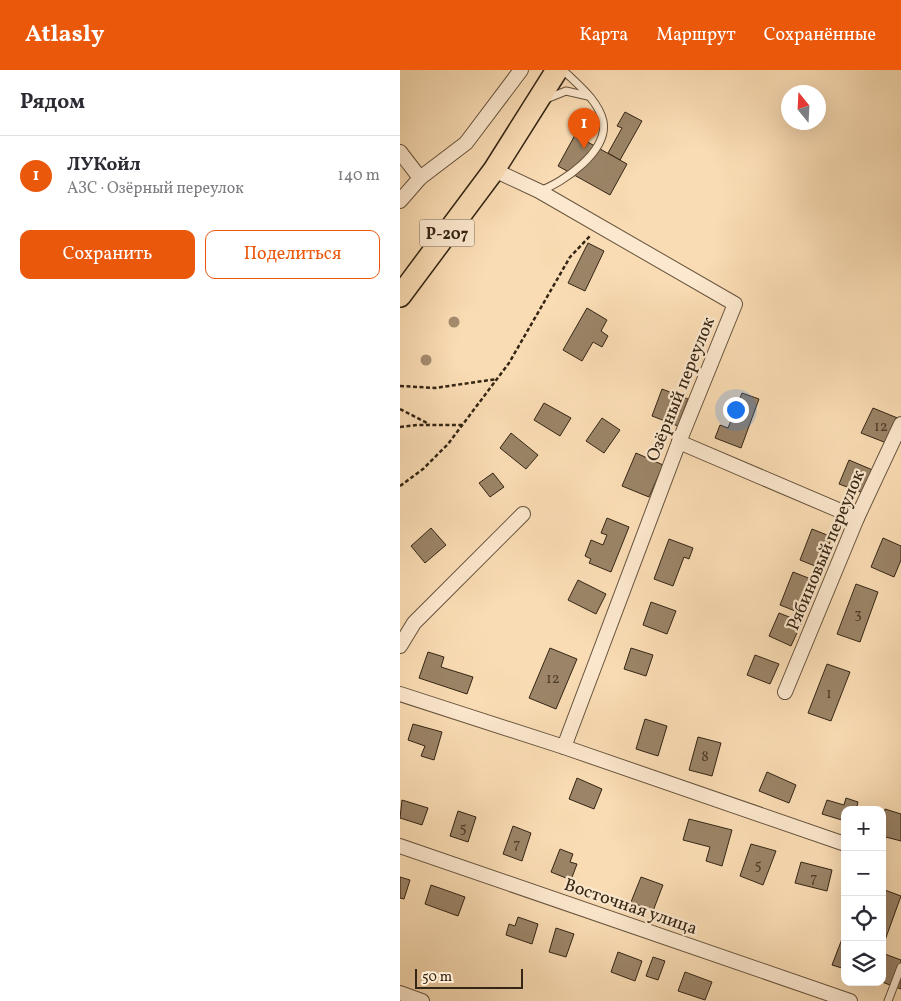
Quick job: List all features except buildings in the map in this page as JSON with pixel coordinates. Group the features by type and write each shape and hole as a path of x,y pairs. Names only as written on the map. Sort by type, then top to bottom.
{"main road":[{"name":"Р-207","path":"400,296 494,170 558,70"}],"street":[{"path":"400,201 420,178 466,143 521,70"},
{"path":"400,152 420,178"},
{"name":"Озёрный переулок","path":"494,170 539,191 735,304 679,442 564,747"},
{"name":"Рябиновый переулок","path":"785,692 857,518 901,424"},
{"path":"679,442 857,518"},
{"path":"400,646 414,623 523,514"},
{"path":"400,694 564,747 841,843"},
{"name":"Восточная улица","path":"400,846 850,1001"},
{"path":"400,993 422,1001"}],"lane":[{"path":"539,191 565,179 582,166 602,138 603,122 594,101 563,70"},
{"path":"539,102 566,91 583,94 594,101"},
{"path":"888,1001 901,967"}],"path":[{"path":"400,486 423,469 448,444 463,425 497,379 535,320 570,256 591,236 598,224"},
{"path":"400,386 435,388 497,379"},
{"path":"400,409 431,425"},
{"path":"400,428 431,425 463,425"}],"place":[{"name":"ЛУКойл","path":"584,149"}]}
